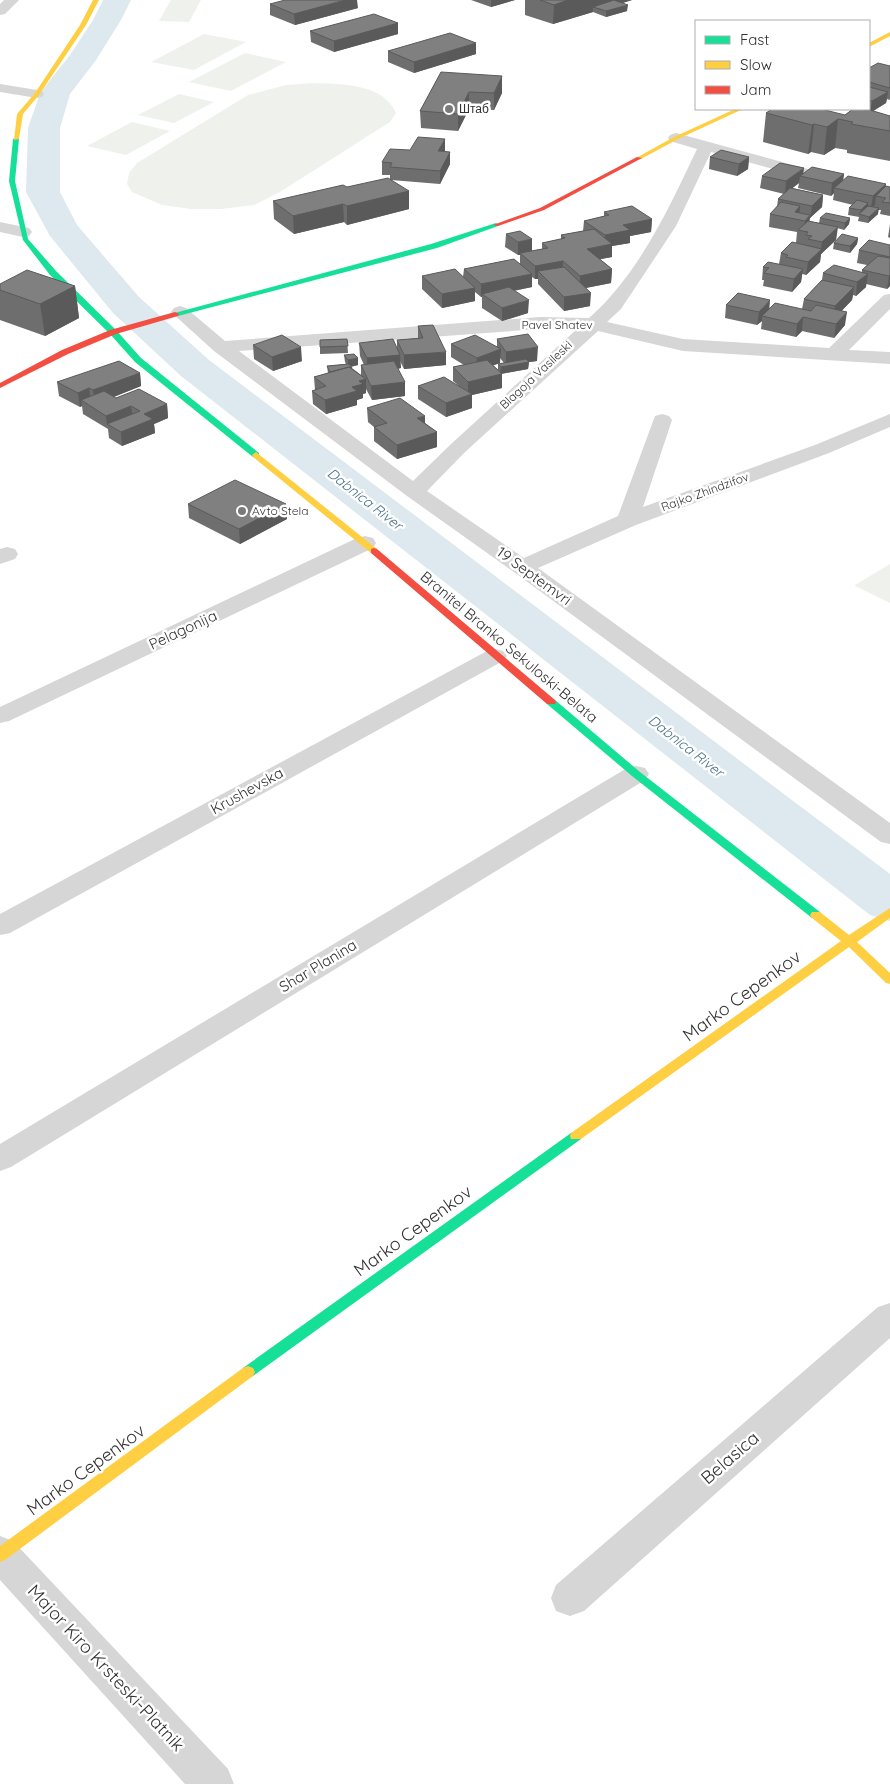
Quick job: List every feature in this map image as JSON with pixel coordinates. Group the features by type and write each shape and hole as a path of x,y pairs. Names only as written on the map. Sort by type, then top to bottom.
{"street":[{"path":"0,11 12,0"},
{"path":"0,227 23,232 12,181 20,114 36,94 83,25 96,0"},
{"path":"870,45 890,34"},
{"path":"0,88 36,94"},
{"path":"0,386 65,352 113,332 180,312 434,246 542,209 676,138 738,110"},
{"path":"676,138 830,180"},
{"name":"Blagoja Vasileski","path":"414,492 464,442 615,305 668,226 706,147"},
{"name":"Branitel Branko Sekuloski-Belata","path":"23,232 25,239 53,273 113,332 138,360 365,543 494,656 636,774 849,940 890,980"},
{"path":"834,355 890,298"},
{"name":"19 Septemvri","path":"180,312 221,347 414,492 522,567 890,836"},
{"name":"Pavel Shatev","path":"221,347 540,323 592,324 682,345 890,358"},
{"path":"628,520 662,420"},
{"name":"Rajko Zhindzifov","path":"522,567 628,520 822,448 890,420"},
{"name":"Pelagonija","path":"0,716 365,543"},
{"name":"Krushevska","path":"0,926 494,656"},
{"name":"Shar Planina","path":"0,1158 636,774"},
{"name":"Marko Cepenkov","path":"0,1554 340,1305 890,912"},
{"name":"Belasica","path":"570,1598 890,1317"},
{"name":"Major Kiro Krsteski-Platnik","path":"0,1554 213,1784"}],"shaded area":[{"path":"171,0 201,0 189,22 159,21"},
{"path":"204,34 246,42 194,70 151,62"},
{"path":"245,53 286,62 231,91 189,82"},
{"path":"312,83 360,87 381,96 390,103 396,113 390,122 280,192 254,205 221,209 191,209 162,205 132,192 127,184 129,173 137,163 248,95 286,85"},
{"path":"179,94 214,102 174,123 138,115"},
{"path":"132,122 170,131 126,155 87,146"},
{"path":"890,564 890,603 855,586 855,585"}],"building":[{"path":"285,0 345,0 294,14 270,4"},
{"path":"540,0 568,0 554,5"},
{"path":"614,0 628,5 606,11 593,7"},
{"path":"374,14 398,23 334,41 310,31"},
{"path":"450,33 476,43 414,62 388,51"},
{"path":"878,63 890,66 890,88 870,82 870,67"},
{"path":"441,72 502,76 494,93 469,92 458,114 420,111"},
{"path":"870,87 888,92 870,100"},
{"path":"770,110 825,110 845,115 852,110 870,110 890,116 890,131 851,124 853,122 838,119 827,127 812,125 766,113"},
{"path":"418,137 445,139 438,151 450,152 440,171 390,167 392,163 382,162 390,149 410,150"},
{"path":"721,150 749,157 739,164 710,157"},
{"path":"780,163 804,168 786,181 762,176"},
{"path":"812,167 844,174 832,183 800,176"},
{"path":"848,176 886,184 873,196 834,188"},
{"path":"388,178 409,191 347,206 343,204 293,216 273,201 343,185 347,187"},
{"path":"886,186 890,187 890,203 882,202 886,198 876,196"},
{"path":"790,188 823,195 812,206 778,199"},
{"path":"857,200 868,203 861,210 849,208"},
{"path":"781,202 800,206 795,212 810,215 805,221 770,214"},
{"path":"632,206 652,219 623,225 630,230 605,235 584,221 609,215 604,212"},
{"path":"868,206 879,208 869,217 859,214"},
{"path":"826,213 850,218 845,223 820,218"},
{"path":"808,221 838,227 822,242 808,239 812,236 806,235 808,232 798,230"},
{"path":"594,229 612,244 587,249 612,269 580,276 563,261 535,266 520,253 548,248 542,243 565,238 561,235"},
{"path":"520,231 532,239 518,242 506,234"},
{"path":"842,234 858,238 850,246 834,243"},
{"path":"869,240 890,245 890,257 859,250"},
{"path":"792,242 822,249 808,262 786,257 788,255 781,253"},
{"path":"878,256 890,258 889,276 862,270"},
{"path":"514,259 532,274 481,284 464,269"},
{"path":"768,262 803,269 794,279 764,273 769,268 763,267"},
{"path":"834,265 868,274 857,282 823,273"},
{"path":"564,267 591,293 564,297 538,271"},
{"path":"455,269 475,288 442,294 422,276"},
{"path":"27,270 75,286 40,304 0,290 0,284"},
{"path":"822,280 854,287 835,306 804,299"},
{"path":"509,287 529,300 502,308 482,294"},
{"path":"738,293 770,300 759,312 726,305"},
{"path":"775,303 811,311 816,305 847,312 836,324 803,317 797,324 762,316"},
{"path":"433,325 446,352 404,355 397,340 423,338 418,326"},
{"path":"528,334 538,347 506,352 497,339"},
{"path":"282,335 301,347 272,357 253,345"},
{"path":"475,335 501,349 477,358 451,344"},
{"path":"347,339 348,346 320,347 320,340"},
{"path":"393,339 400,355 367,358 359,343"},
{"path":"354,354 358,358 348,360 344,355"},
{"path":"526,359 529,362 501,367 498,364"},
{"path":"487,360 502,374 468,382 453,367"},
{"path":"119,361 140,373 93,390 89,388 78,393 57,382"},
{"path":"394,361 405,382 371,386 361,365"},
{"path":"349,364 352,368 349,367 330,372 327,366"},
{"path":"349,367 366,379 359,381 363,384 352,387 357,391 325,400 312,391 326,386 314,377"},
{"path":"444,377 472,394 446,403 418,386"},
{"path":"139,389 167,404 144,414 153,419 121,432 107,424 140,411 131,406 106,416 81,400 104,391 116,398"},
{"path":"400,398 425,416 417,418 437,432 397,445 374,427 387,423 367,408"},
{"path":"235,480 286,504 239,529 188,504"}],"waterway":[{"name":"Dabnica River","path":"117,0 107,20 81,60 55,93 44,128 43,192 62,229 126,305 195,368 890,902"}],"traffic: fast":[{"path":"16,139 12,181 25,239 53,273 113,332 138,360 256,455"},
{"path":"175,314 434,246 496,225"},
{"path":"551,702 636,774 816,915"},
{"path":"248,1372 576,1136"}],"traffic: slow":[{"path":"16,139 20,114 37,94 83,25 96,0"},
{"path":"870,44 890,34"},
{"path":"639,158 676,138 738,110"},
{"path":"256,455 374,551"},
{"path":"576,1136 890,912"},
{"path":"816,915 849,941 890,980"},
{"path":"0,1555 248,1372"}],"traffic: jam":[{"path":"496,225 542,209 639,158"},
{"path":"0,386 65,352 113,332 175,314"},
{"path":"374,551 551,702"}],"place":[{"name":"Штаб","path":"449,109"},
{"name":"Avto Stela","path":"242,511"}]}
